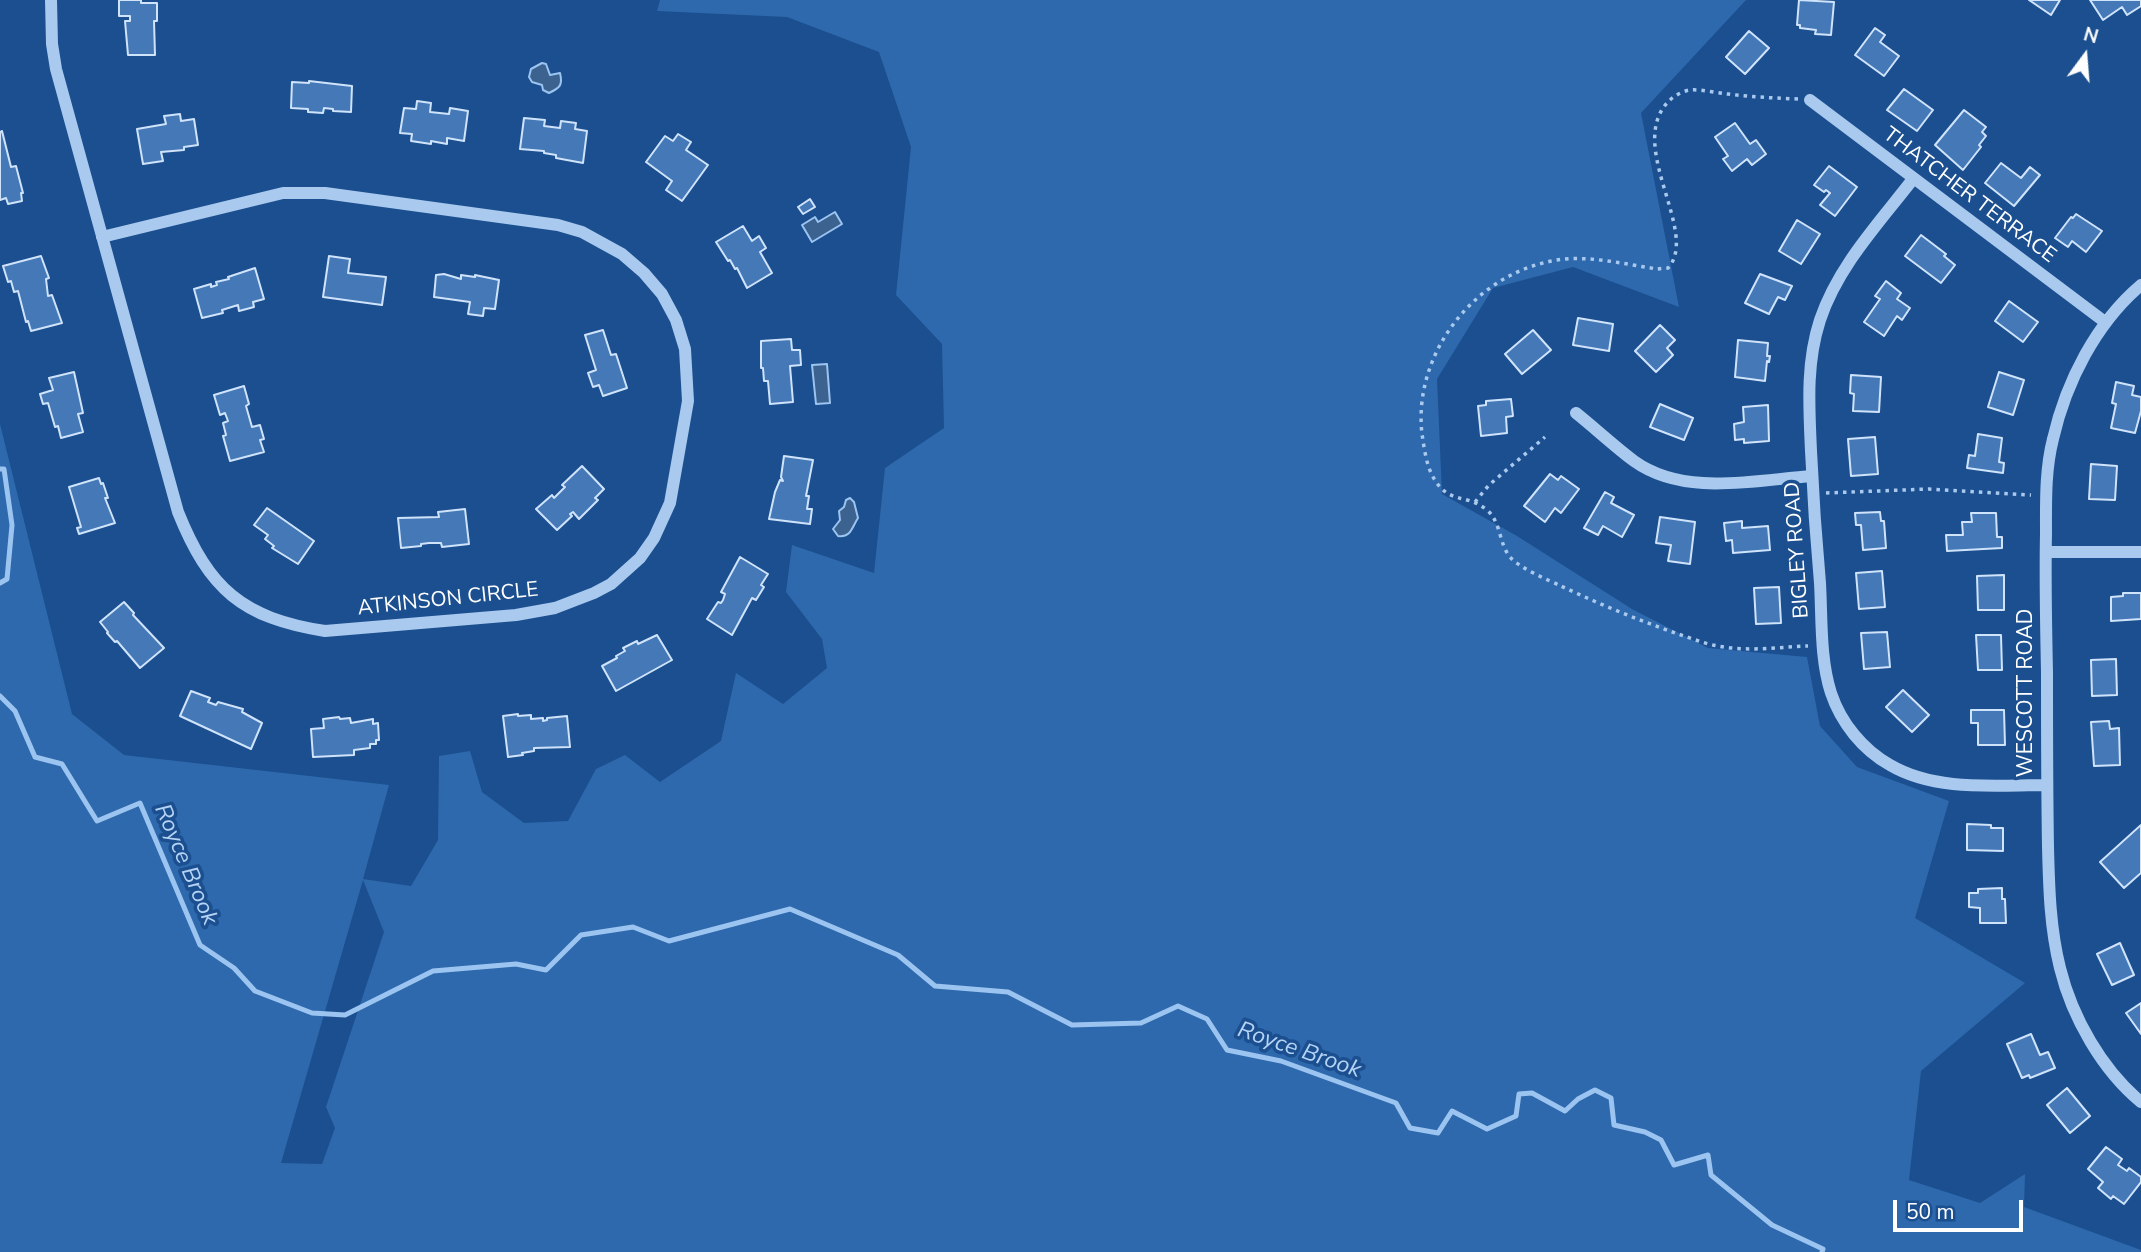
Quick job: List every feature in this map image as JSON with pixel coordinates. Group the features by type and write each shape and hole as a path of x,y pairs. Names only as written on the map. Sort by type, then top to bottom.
{"street":[{"name":"ATKINSON CIRCLE","path":"51,0 52,44 57,69 102,237 178,512 203,565 223,588 250,608 274,619 325,631 516,615 555,608 611,584 640,558 654,538 670,503 688,401 684,349 676,320 662,294 645,273 601,241 558,225 326,193 283,193 102,237"},
{"name":"THATCHER TERRACE","path":"1810,100 2105,322"},
{"name":"BIGLEY ROAD","path":"1913,179 1843,272 1820,320 1809,371 1813,493 1824,646 1831,692 1850,730 1866,748 1891,766 1950,784 2046,785"},
{"name":"WESCOTT ROAD","path":"2141,285 2105,322 2082,362 2059,416 2052,441 2046,496 2049,910 2060,971 2076,1012 2093,1045 2114,1074 2141,1102"},
{"path":"1576,413 1636,462 1665,477 1708,483 1812,476"},
{"path":"2046,552 2141,552"}],"path":[{"path":"1810,100 1689,90 1672,98 1655,122 1654,142 1674,230 1675,251 1672,263 1668,268 1657,269 1584,259 1549,261 1504,277 1483,291 1446,335 1431,363 1422,401 1421,421 1430,473 1442,492 1457,499 1475,502 1490,512 1510,557 1536,575 1613,611 1717,646 1741,649 1824,646"},
{"path":"1475,502 1489,485 1545,437"},
{"path":"1813,493 1929,489 2046,496"}],"shaded area":[{"path":"660,0 1746,0 1641,113 1679,307 1573,267 1493,288 1437,379 1442,494 1517,536 1632,609 1708,648 1807,657 1820,726 1857,767 1949,801 1915,918 2025,983 1921,1071 1909,1180 1980,1203 2025,1174 2024,1207 2141,1252 0,1252 0,424 72,714 124,755 389,785 363,879 411,886 438,840 439,756 470,751 482,792 524,823 568,821 596,769 625,755 660,782 721,741 736,673 783,704 827,668 822,639 786,592 792,545 874,573 885,468 944,428 942,344 896,295 911,147 879,52 787,17 657,11","holes":["363,880 384,932 326,1107 335,1128 322,1164 281,1163"]},
{"path":"542,63 546,64 550,75 560,73 560,86 549,93 529,77 531,69"},
{"path":"835,212 842,224 812,242 802,225 815,217 818,222"},
{"path":"827,364 830,403 816,404 812,365"},
{"path":"850,498 854,502 858,518 848,534 838,536 833,529 840,520 839,511"}],"building":[{"path":"119,0 157,3 157,21 154,21 155,55 128,55 125,21 130,21 130,16 119,16"},
{"path":"1799,0 1834,2 1831,35 1815,34 1816,30 1800,28 1800,25 1797,25"},
{"path":"2029,0 2060,0 2051,15"},
{"path":"2090,0 2141,0 2141,6 2127,15 2122,7 2103,20"},
{"path":"1875,28 1885,35 1880,42 1899,56 1884,76 1855,55"},
{"path":"1749,31 1769,48 1745,74 1726,57"},
{"path":"309,81 352,86 351,112 324,108 323,113 308,112 308,109 291,108 292,82"},
{"path":"1904,89 1933,110 1917,131 1887,110"},
{"path":"417,101 431,103 430,112 449,114 450,108 468,111 464,141 447,138 447,144 431,141 431,144 411,141 412,134 400,133 404,108 416,109"},
{"path":"1964,110 1986,127 1982,132 1986,136 1963,170 1935,145"},
{"path":"180,114 181,121 194,119 198,145 184,147 184,150 161,152 163,161 143,164 137,129 166,124 164,116"},
{"path":"524,118 545,120 544,126 560,128 561,121 576,123 575,129 587,131 583,163 556,158 556,155 544,151 520,149"},
{"path":"1735,123 1750,144 1756,140 1766,154 1752,165 1747,159 1732,171 1723,159 1728,156 1715,137"},
{"path":"2,131 11,167 16,166 23,193 22,201 8,204 6,198 0,200"},
{"path":"678,134 691,142 686,150 708,165 682,201 666,190 672,181 646,162 665,136 673,141"},
{"path":"2001,163 2021,178 2030,167 2040,175 2014,206 1985,183"},
{"path":"1829,166 1857,187 1835,216 1820,205 1830,193 1814,185"},
{"path":"810,199 815,207 803,214 798,207"},
{"path":"2076,214 2102,231 2086,252 2072,241 2068,247 2055,238"},
{"path":"1797,220 1820,234 1801,264 1779,251"},
{"path":"743,226 752,241 759,236 766,248 760,252 772,273 747,288 737,268 728,261 716,242"},
{"path":"1921,235 1946,254 1944,256 1955,265 1941,283 1905,256"},
{"path":"41,256 49,278 46,279 48,296 52,295 62,323 31,331 18,291 14,292 11,281 8,282 3,266"},
{"path":"329,256 350,259 348,273 386,277 382,305 323,297"},
{"path":"255,268 264,299 253,302 254,307 239,311 238,305 222,310 223,313 202,318 194,289 217,285 216,282"},
{"path":"444,274 461,279 461,275 475,275 499,280 495,309 484,308 483,316 468,314 470,302 434,297 436,275"},
{"path":"1760,274 1792,286 1785,300 1778,297 1769,314 1745,303"},
{"path":"1886,281 1901,293 1897,299 1910,308 1902,320 1897,316 1884,336 1864,322 1880,299 1875,296"},
{"path":"2009,301 2038,322 2023,342 1995,321"},
{"path":"1578,318 1613,324 1609,351 1573,345"},
{"path":"1660,325 1675,340 1667,348 1673,355 1656,372 1635,351"},
{"path":"603,330 611,355 616,354 627,388 603,396 599,385 593,387 588,373 596,370 585,335"},
{"path":"1533,330 1551,350 1522,374 1505,354"},
{"path":"791,339 792,350 800,350 801,365 790,366 793,402 770,404 768,381 764,381 761,368 761,341"},
{"path":"1738,340 1768,343 1767,356 1770,356 1765,381 1735,377"},
{"path":"74,372 83,413 78,414 83,432 61,438 48,403 43,404 40,394 53,390 49,378"},
{"path":"1999,372 2024,380 2013,415 1988,407"},
{"path":"1851,375 1881,377 1879,412 1853,411"},
{"path":"2116,382 2134,386 2132,395 2141,397 2141,411 2135,433 2111,428 2116,404 2112,403"},
{"path":"244,386 252,427 260,425 264,439 260,440 264,452 230,461 223,436 226,435 223,423 228,421 225,413 220,415 214,395"},
{"path":"1511,399 1513,416 1506,417 1507,433 1481,436 1478,406 1486,405 1486,401"},
{"path":"1660,404 1693,418 1684,440 1650,427"},
{"path":"1768,405 1769,441 1744,443 1744,439 1735,440 1734,424 1744,422 1743,407"},
{"path":"1978,434 2002,438 1999,462 2004,463 2003,473 1967,468 1969,455 1975,456"},
{"path":"1875,437 1878,474 1851,476 1848,439"},
{"path":"784,456 813,460 806,496 809,496 807,509 812,509 810,524 769,519 775,492 780,480 783,481 781,477"},
{"path":"2091,464 2117,466 2115,500 2089,499"},
{"path":"582,466 604,489 595,498 598,500 579,519 573,512 557,530 536,509 552,495 554,498 565,487 562,485"},
{"path":"1550,474 1558,480 1561,476 1579,489 1561,513 1555,508 1545,522 1524,506"},
{"path":"99,478 115,523 79,534 77,528 81,527 69,487"},
{"path":"1605,492 1614,497 1611,503 1634,515 1622,537 1603,526 1598,535 1584,528"},
{"path":"267,508 314,541 298,564 272,548 274,546 265,539 268,535 254,525"},
{"path":"465,509 469,544 442,547 441,543 429,543 401,548 398,518 439,517 438,512"},
{"path":"1880,512 1881,521 1884,521 1886,548 1863,550 1861,525 1856,525 1855,513"},
{"path":"1971,513 1996,513 1997,537 2002,537 2002,548 1947,551 1946,535 1963,535 1962,522 1972,522"},
{"path":"1660,517 1695,522 1690,564 1668,561 1671,545 1656,543"},
{"path":"1742,521 1742,528 1768,526 1770,550 1733,553 1732,540 1726,541 1724,523"},
{"path":"740,557 768,574 761,585 764,587 756,600 752,598 732,635 707,619 718,602 723,600 725,594 721,592"},
{"path":"1882,571 1885,607 1859,609 1856,573"},
{"path":"2004,575 2004,610 1978,610 1977,576"},
{"path":"1779,587 1781,623 1756,624 1754,588"},
{"path":"2123,593 2141,593 2141,619 2111,621 2111,597 2123,596"},
{"path":"124,602 164,648 140,668 100,622"},
{"path":"1887,632 1890,667 1864,669 1861,633"},
{"path":"657,635 672,660 616,691 602,666 617,658 616,656 625,651 623,648"},
{"path":"1976,635 2001,635 2002,670 1978,670"},
{"path":"2116,659 2117,695 2092,696 2091,660"},
{"path":"1903,690 1929,715 1912,732 1886,707"},
{"path":"191,691 210,698 208,702 216,705 218,702 243,709 242,712 262,723 251,749 180,716"},
{"path":"1971,710 2004,710 2005,745 1978,745 1978,723 1971,723"},
{"path":"531,715 531,719 543,718 543,721 547,718 567,716 570,747 534,748 534,751 522,753 523,755 508,757 503,716"},
{"path":"350,718 351,723 373,719 373,724 378,723 379,740 376,740 376,744 370,744 370,748 354,750 354,755 313,757 311,729 324,728 323,719"},
{"path":"2109,721 2110,729 2119,728 2120,765 2094,766 2091,722"},
{"path":"1967,824 2003,828 2003,851 1967,850"},
{"path":"2141,825 2141,873 2124,888 2100,862"},
{"path":"2002,888 2006,923 1980,923 1980,908 1969,907 1969,893 1978,893 1978,889"},
{"path":"2120,943 2134,975 2112,985 2097,954"},
{"path":"2141,1003 2141,1034 2126,1013"},
{"path":"2031,1034 2040,1055 2048,1052 2055,1068 2030,1078 2029,1075 2022,1078 2007,1044"},
{"path":"2067,1088 2090,1116 2070,1133 2047,1105"},
{"path":"2106,1147 2122,1159 2118,1165 2127,1171 2129,1168 2141,1177 2141,1182 2124,1204 2113,1196 2111,1199 2098,1188 2103,1182 2088,1169"}],"waterway":[{"name":"Royce Brook","path":"0,469 4,469 12,525 7,579 0,583"},
{"name":"Royce Brook","path":"0,696 15,711 35,757 62,764 97,821 140,803 200,945 234,968 255,991 312,1013 345,1015 433,971 516,964 546,970 581,935 633,927 669,941 790,909 898,955 935,986 1008,992 1072,1025 1141,1023 1178,1006 1207,1019 1227,1050 1281,1061 1396,1103 1410,1128 1438,1133 1452,1111 1487,1129 1516,1116 1519,1094 1532,1093 1565,1111 1578,1099 1595,1090 1611,1098 1614,1125 1645,1132 1661,1140 1674,1165 1708,1155 1711,1175 1772,1225 1823,1249 1822,1252"}]}
